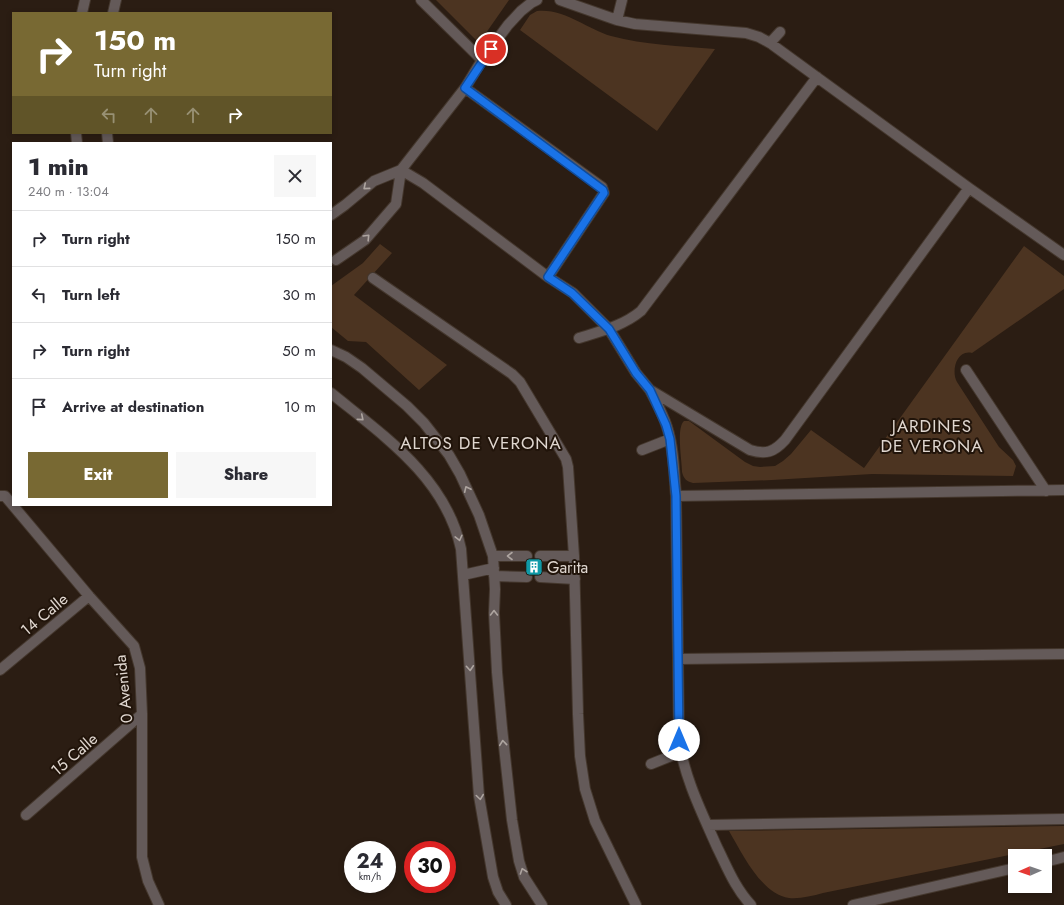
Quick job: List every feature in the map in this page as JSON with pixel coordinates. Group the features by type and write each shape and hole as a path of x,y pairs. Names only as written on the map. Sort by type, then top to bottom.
{"street":[{"path":"82,12 85,0"},
{"path":"113,12 116,0"},
{"path":"421,0 482,60"},
{"path":"336,260 365,240 396,204 401,170 465,88 482,60 521,11 537,0"},
{"path":"560,0 617,20 635,24 746,33 759,37 770,43 969,188 1064,255"},
{"path":"617,20 622,0"},
{"path":"770,43 780,32"},
{"path":"579,338 626,322 641,311 817,77"},
{"path":"465,88 596,183 603,190 604,193 548,277"},
{"path":"332,213 345,205 374,180 401,170"},
{"path":"401,170 423,183 548,277 572,293 609,329 636,373 650,390 666,425 670,439 676,496 680,752 688,779 736,888 751,905"},
{"path":"650,390 750,450 760,453 770,452 778,448 801,419 969,188"},
{"path":"373,278 512,374 520,382 566,459 568,467 574,556 580,756 585,789 595,821 636,905"},
{"path":"332,350 346,357 366,371 407,406 438,440 460,474 479,515 493,556 497,672 512,820 519,861 524,877 542,905"},
{"path":"966,370 1046,491"},
{"path":"332,394 404,453 427,479 442,501 458,533 461,549 479,796 494,877 498,892 506,905"},
{"path":"642,450 670,439"},
{"path":"676,496 1064,490"},
{"name":"0 Avenida","path":"0,496 5,496 12,504"},
{"name":"0 Avenida","path":"13,506 89,596 134,646 140,668 142,714 142,857 148,881 159,905"},
{"path":"493,556 527,556"},
{"path":"540,556 574,556"},
{"path":"463,575 494,572 527,577"},
{"path":"540,577 575,579"},
{"name":"14 Calle","path":"0,670 89,596"},
{"path":"678,659 1064,654"},
{"name":"15 Calle","path":"26,815 142,714"},
{"path":"650,764 680,752"},
{"path":"708,825 1064,819"},
{"path":"1052,860 1064,857"},
{"path":"853,905 1008,870"}],"shaded area":[{"path":"436,0 509,0 479,43"},
{"path":"537,11 557,13 602,33 624,39 663,45 715,49 657,131 520,30 530,15"},
{"path":"380,244 392,253 354,295 447,365 419,390 366,342 348,341 332,328 332,285 363,263"},
{"path":"1024,246 1064,276 1064,289 972,353 962,354 956,362 955,367 955,378 957,382 999,447 1013,460 1016,466 1013,476 872,474 693,483 685,478 682,472 680,445 680,430 684,421 689,421 745,462 753,466 775,466 791,454 811,430 864,468"},
{"path":"1064,826 1064,844 1039,849 1008,849 1008,855 802,898 789,898 779,895 761,881 746,861 729,831"}],"place":[{"name":"Garita","path":"534,567"}],"district":[{"name":"JARDINES DE VERONA","path":"932,436"},
{"name":"ALTOS DE VERONA","path":"481,443"}],"route":[{"path":"491,49 482,60 465,88 602,187 604,193 548,277 572,293 609,329 636,373 650,390 666,425 670,439 676,496 679,740"}]}
